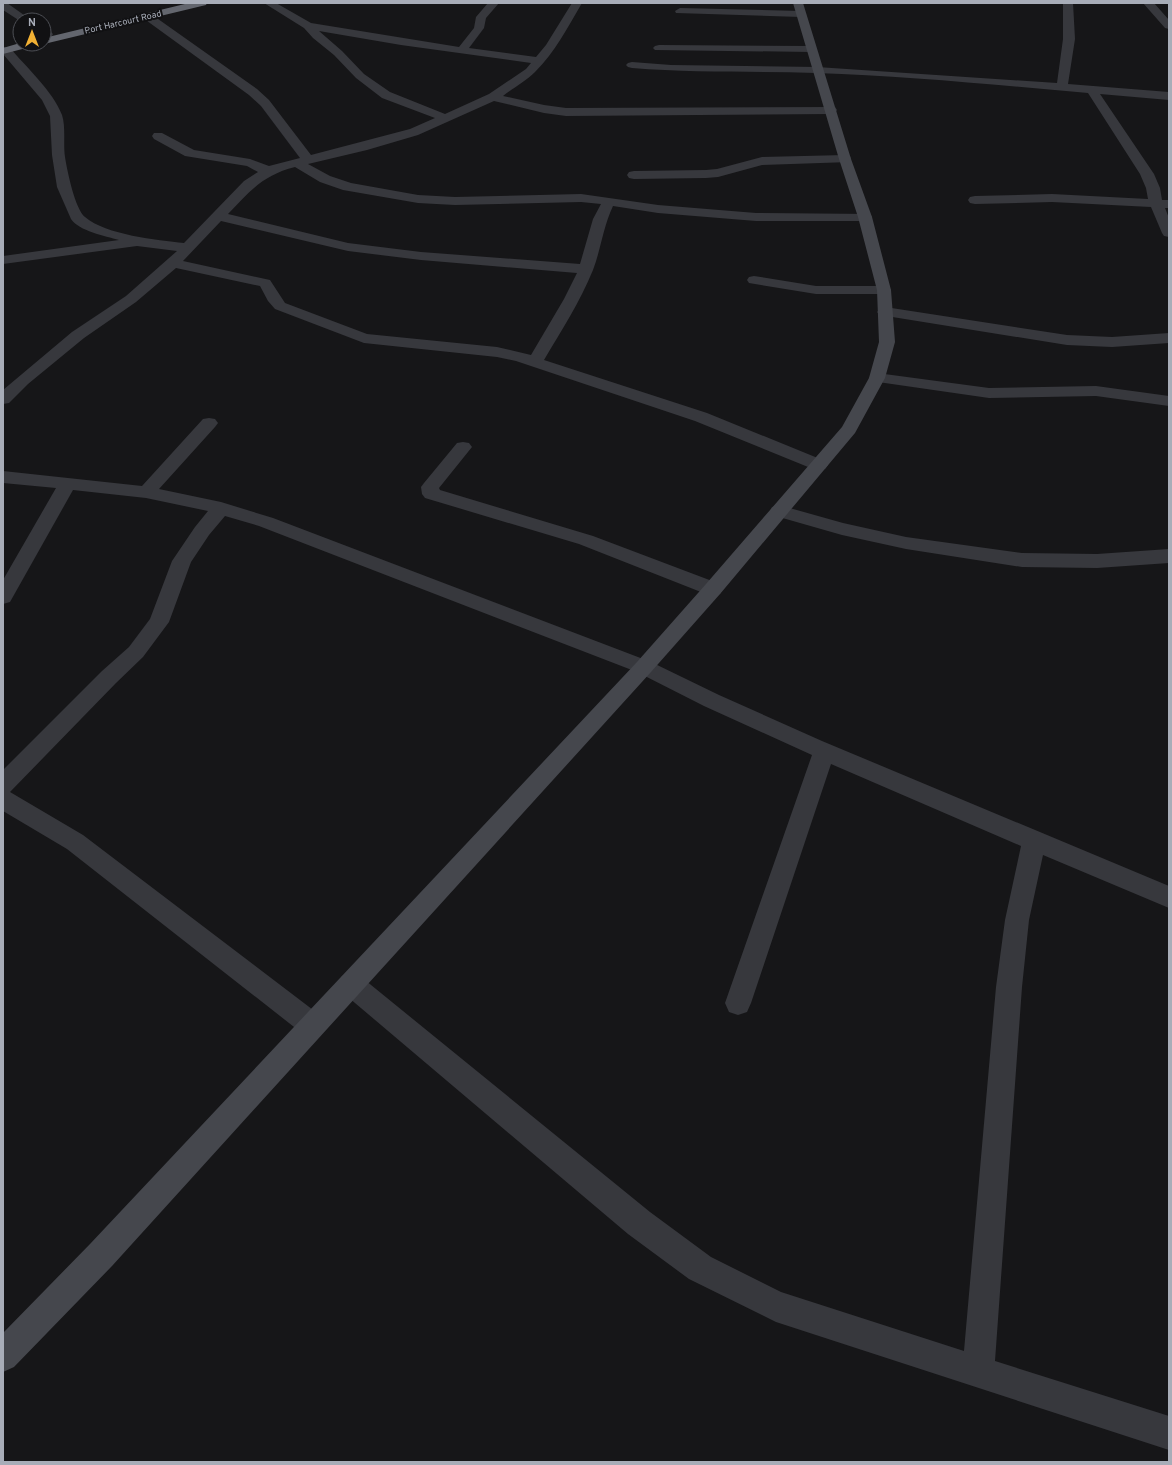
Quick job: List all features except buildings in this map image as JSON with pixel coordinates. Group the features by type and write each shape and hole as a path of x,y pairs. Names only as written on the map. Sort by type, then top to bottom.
{"highway":[{"name":"Port Harcourt Road","path":"52,33 179,3"},
{"name":"Port Harcourt Road","path":"52,34 147,16 202,3"}],"street":[{"path":"269,3 308,26 317,36 338,53 360,76 386,95 445,118"},
{"path":"461,50 479,28 481,17 494,3"},
{"path":"3,399 22,381 78,335 131,299 173,263 249,184 268,171 302,160 362,147 414,132 493,97 530,71 539,61 551,46 577,3"},
{"path":"1062,87 1069,39 1068,3"},
{"path":"1148,3 1169,26"},
{"path":"3,5 14,12"},
{"path":"3,1356 101,1255 644,667 713,589 849,429 877,378 887,342 884,290 865,217 845,159 799,9 680,11"},
{"path":"147,16 253,92 265,104 302,160 325,179 348,187 418,199 455,201 560,198 609,201 658,209 756,217 865,217"},
{"path":"308,26 394,41 539,61"},
{"path":"4,48 47,99 56,116 58,155 63,181 78,219 96,229 139,242 187,248"},
{"path":"659,48 812,49"},
{"path":"632,65 671,68 817,70 1091,89 1169,96"},
{"path":"1091,89 1147,174 1162,204 1169,233"},
{"path":"493,97 544,109 566,112 830,110"},
{"path":"158,136 190,153 250,163 268,171"},
{"path":"634,175 706,174 718,173 762,161 845,159"},
{"path":"975,200 1052,198 1162,204"},
{"path":"535,362 572,299 586,269 594,236 609,201"},
{"path":"218,216 348,247 421,256 586,269"},
{"path":"3,260 139,242"},
{"path":"173,263 265,283 268,285 276,302 280,306 364,338 496,352 535,362 701,417 819,465"},
{"path":"754,280 816,290 884,290"},
{"path":"885,312 1067,340 1112,342 1169,338"},
{"path":"877,378 989,393 1091,391 1169,401"},
{"path":"146,492 209,424"},
{"path":"463,447 430,488 431,494 586,540 713,589"},
{"path":"3,477 146,492 222,508 266,522 644,667 701,696 824,752 1169,897"},
{"path":"3,597 67,484"},
{"path":"3,785 109,676 136,652 158,622 182,561 202,531 222,508"},
{"path":"779,511 906,543 1022,560 1097,561 1169,556"},
{"path":"738,1003 824,752"},
{"path":"3,799 75,842 312,1025"},
{"path":"978,1371 1009,987 1017,920 1034,841"},
{"path":"351,984 639,1223 700,1268 776,1306 1169,1432"}]}
